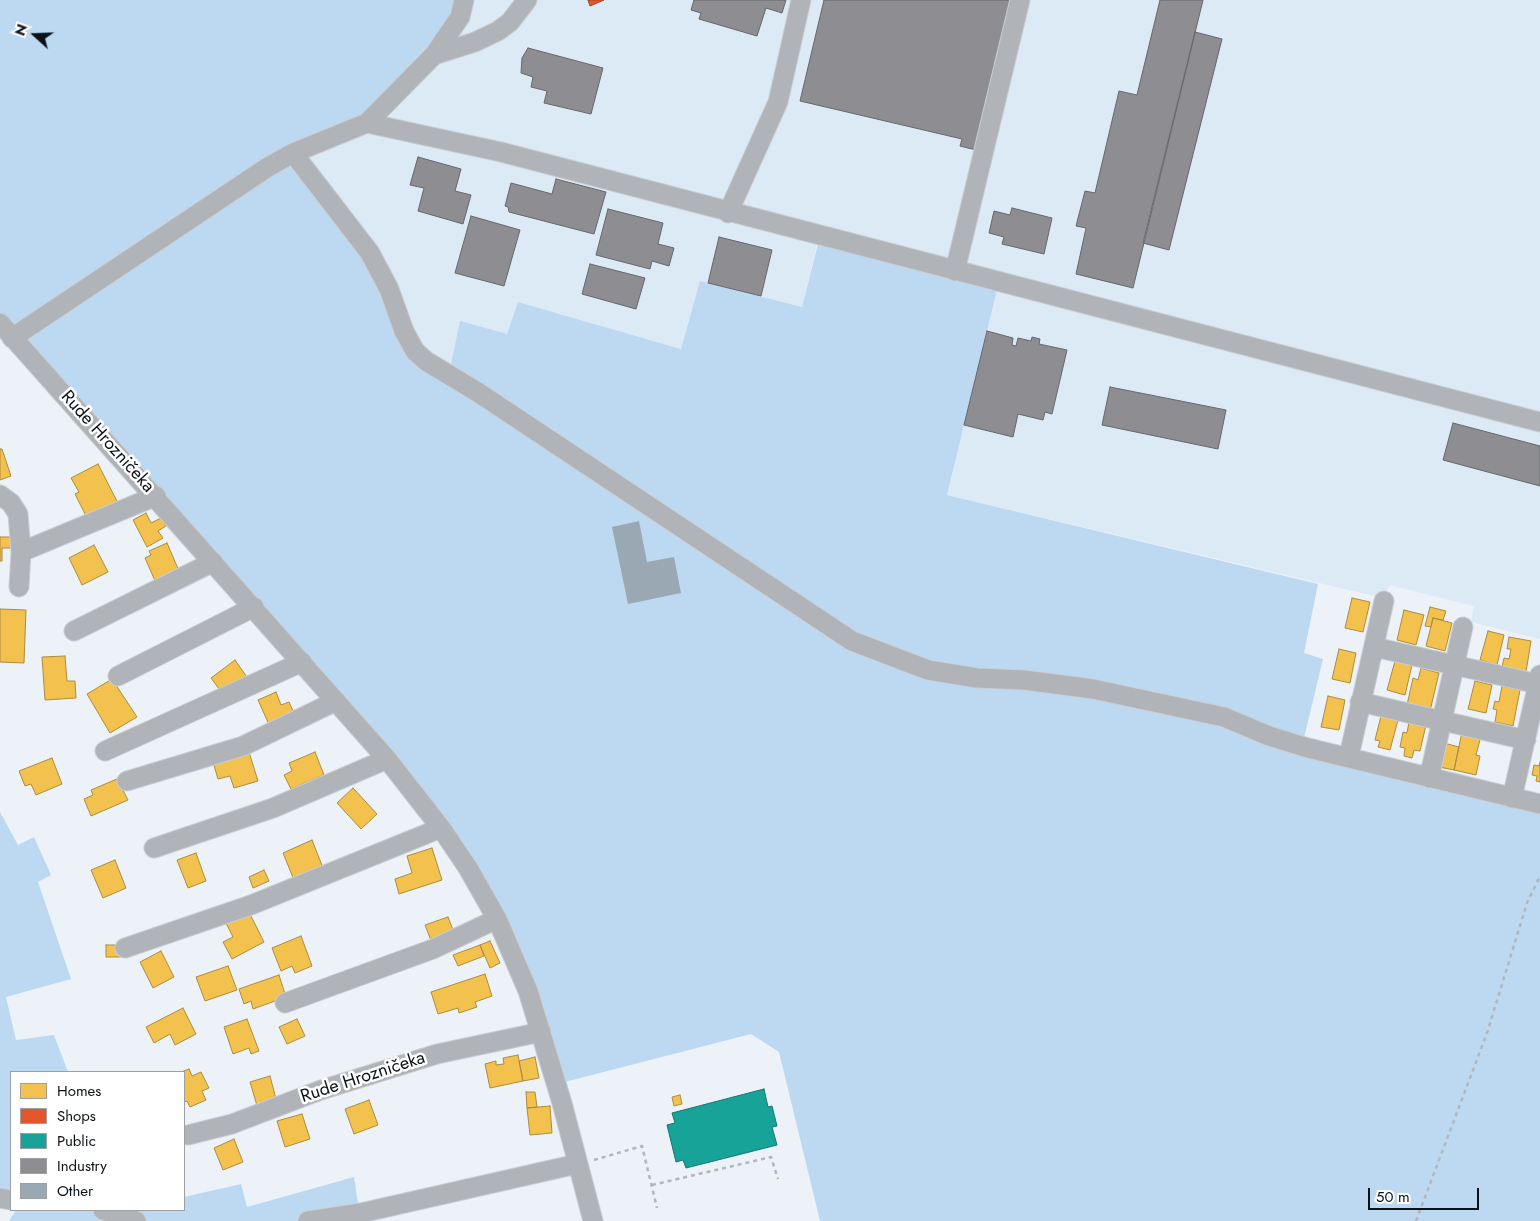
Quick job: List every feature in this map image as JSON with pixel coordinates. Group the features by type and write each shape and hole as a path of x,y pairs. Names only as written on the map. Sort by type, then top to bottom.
{"street":[{"path":"6,330 268,167 293,153 366,123 434,55 460,17 464,0"},
{"path":"434,55 475,42 498,31 510,22 527,0"},
{"path":"728,213 778,102 801,0"},
{"path":"955,271 1020,0"},
{"path":"366,123 501,152 728,213 1540,422"},
{"path":"293,153 370,253 389,289 404,331 415,351 426,361 480,393 852,641 928,670 977,678 1024,680 1093,689 1224,717 1269,736 1308,748 1349,756 1429,778 1540,804"},
{"name":"Rude Hrozničeka","path":"6,330 156,496 387,759 441,828 468,868 497,920 528,991 593,1221"},
{"path":"0,496 11,502 18,514 21,552 19,587"},
{"path":"21,552 156,496"},
{"path":"74,631 213,562"},
{"path":"1349,756 1384,601"},
{"path":"118,676 254,607"},
{"path":"1429,778 1463,627"},
{"path":"1374,647 1455,667 1539,680 1512,798"},
{"path":"105,751 302,662"},
{"path":"127,781 243,746 336,701"},
{"path":"1360,702 1526,740"},
{"path":"154,848 273,808 387,759"},
{"path":"125,948 251,905 441,828"},
{"path":"285,1002 433,949 497,920"},
{"name":"Rude Hrozničeka","path":"188,1136 232,1124 321,1090 428,1056 541,1032"},
{"path":"308,1221 360,1213 577,1164"},
{"path":"584,1221 585,1194"},
{"path":"106,1211 136,1221"}],"path":[{"path":"1416,1221 1487,1033 1527,903 1540,876"},
{"path":"577,1164 642,1146 657,1208"},
{"path":"652,1185 771,1157 778,1179"}],"shaded area":[{"path":"0,0 464,0 460,17 367,123 293,153 370,253 404,331 449,374 460,321 507,334 518,302 681,349 700,281 802,307 820,236 999,282 947,495 1318,584 1304,653 1323,659 1302,746 1540,804 1540,1221 820,1221 779,1052 751,1034 557,1084 470,867 0,319"},
{"path":"464,0 1540,0 1540,639 1471,622 1474,606 1390,585 1383,598 947,495 999,282 819,237 802,307 700,281 681,349 518,302 507,334 449,375 426,361 293,153"},
{"path":"0,812 18,845 34,837 51,875 38,882 71,979 6,997 16,1040 54,1035 68,1071 10,1071 10,1200 0,1198"},
{"path":"354,1177 359,1210 300,1221 9,1221 15,1211 185,1211 185,1197 241,1184 247,1207"}],"building: Homes":[{"path":"0,449 2,449 11,476 0,480"},
{"path":"98,464 120,507 89,522 75,494 79,492 71,478"},
{"path":"146,513 151,523 161,518 166,526 158,531 163,538 147,547 133,520"},
{"path":"0,537 12,537 12,548 2,548 2,561 0,561"},
{"path":"167,543 179,571 156,583 145,558 151,555 149,551"},
{"path":"94,545 108,572 82,585 69,558"},
{"path":"1352,598 1370,602 1363,632 1345,628"},
{"path":"1430,607 1446,611 1443,620 1433,618 1431,627 1425,626"},
{"path":"0,609 26,610 24,663 0,662"},
{"path":"1404,610 1424,615 1416,645 1397,640"},
{"path":"1433,618 1452,623 1445,651 1426,646"},
{"path":"1488,631 1504,635 1497,665 1480,660"},
{"path":"1509,637 1531,641 1526,672 1502,667 1504,658 1509,659 1511,649 1507,649"},
{"path":"1339,649 1356,653 1350,683 1332,679"},
{"path":"65,656 67,681 75,681 76,698 45,700 42,657"},
{"path":"235,660 249,680 225,697 211,678"},
{"path":"1395,661 1412,665 1405,695 1387,690"},
{"path":"1421,668 1439,673 1430,711 1407,705 1413,678 1418,680"},
{"path":"112,679 137,717 110,733 87,694"},
{"path":"1475,681 1492,685 1486,713 1468,709"},
{"path":"1502,686 1520,690 1513,726 1495,722 1497,710 1493,709 1495,701 1499,702"},
{"path":"276,692 281,705 289,702 296,718 271,729 258,700"},
{"path":"1328,696 1345,700 1339,730 1321,727"},
{"path":"1381,716 1398,720 1390,750 1378,747 1380,741 1375,740"},
{"path":"1409,722 1426,725 1420,751 1414,750 1412,758 1404,756 1405,748 1400,747 1403,732 1407,733"},
{"path":"1462,732 1481,736 1476,755 1480,756 1476,775 1454,770"},
{"path":"1444,743 1459,747 1454,770 1439,767"},
{"path":"249,752 258,781 234,788 230,776 218,779 213,762"},
{"path":"315,752 324,775 291,789 284,775 292,771 289,763"},
{"path":"52,758 62,784 36,795 31,784 25,786 19,771"},
{"path":"1540,762 1540,782 1536,781 1537,776 1532,775 1534,765 1539,766"},
{"path":"124,776 129,788 123,790 128,800 91,816 84,799 93,795 91,790"},
{"path":"353,788 377,814 361,829 337,803"},
{"path":"312,840 323,868 294,880 283,853"},
{"path":"432,848 442,880 399,894 395,879 412,873 407,856"},
{"path":"196,853 206,881 188,888 177,860"},
{"path":"115,860 126,888 103,898 91,870"},
{"path":"264,870 269,881 253,888 249,877"},
{"path":"249,912 264,942 232,959 223,942 233,937 226,923"},
{"path":"448,917 455,935 432,943 425,925"},
{"path":"301,936 312,966 295,973 292,966 281,971 272,948"},
{"path":"490,941 500,963 490,968 480,945"},
{"path":"106,945 121,945 121,957 106,957"},
{"path":"480,945 484,956 458,966 453,955"},
{"path":"161,951 174,977 153,988 140,962"},
{"path":"228,966 237,990 205,1001 196,977"},
{"path":"485,974 492,996 475,1002 477,1007 459,1013 458,1008 438,1014 431,992"},
{"path":"279,975 286,997 253,1009 251,1001 244,1004 239,989"},
{"path":"183,1008 196,1034 175,1045 170,1034 154,1043 146,1027"},
{"path":"247,1019 259,1051 251,1054 249,1048 233,1054 224,1027"},
{"path":"297,1019 305,1036 287,1044 279,1027"},
{"path":"518,1055 523,1081 490,1088 485,1064 496,1061 496,1065 504,1064 503,1058"},
{"path":"535,1057 539,1078 523,1081 519,1061"},
{"path":"189,1069 192,1076 201,1072 209,1088 202,1091 206,1100 190,1107 187,1101 185,1102 184,1071"},
{"path":"270,1076 277,1103 258,1109 250,1082"},
{"path":"526,1092 535,1092 537,1107 527,1108"},
{"path":"680,1095 682,1104 674,1106 672,1097"},
{"path":"369,1100 378,1125 354,1134 345,1109"},
{"path":"550,1106 552,1133 530,1135 527,1108"},
{"path":"302,1114 310,1139 285,1147 277,1121"},
{"path":"234,1139 243,1162 223,1170 214,1148"}],"building: Shops":[{"path":"588,0 604,0 590,6"}],"building: Public":[{"path":"764,1089 768,1107 772,1106 777,1126 772,1127 777,1145 686,1168 683,1160 676,1162 667,1125 675,1123 672,1113"}],"building: Industry":[{"path":"694,0 786,0 782,13 766,8 757,36 699,19 701,13 691,10"},
{"path":"824,0 1016,0 980,151 960,146 962,139 800,101"},
{"path":"1160,0 1203,0 1133,288 1076,274 1086,228 1076,226 1085,191 1095,193 1119,91 1137,95"},
{"path":"1195,32 1222,39 1169,250 1143,243"},
{"path":"528,48 603,68 591,114 544,103 547,91 531,87 533,77 521,73 522,58"},
{"path":"418,157 461,169 455,191 471,195 463,224 418,211 424,188 410,185"},
{"path":"556,179 606,192 594,234 509,212 508,207 505,206 511,183 552,194"},
{"path":"1012,208 1052,218 1044,254 1002,244 1004,237 989,233 994,211 1010,215"},
{"path":"608,209 663,223 658,244 674,248 669,266 652,261 650,269 596,255"},
{"path":"471,216 520,230 504,286 455,273"},
{"path":"719,237 772,250 761,296 708,283"},
{"path":"590,264 645,278 636,309 582,294"},
{"path":"987,331 1013,338 1012,345 1016,346 1018,338 1031,341 1032,337 1040,339 1039,344 1067,350 1052,414 1045,412 1043,420 1018,414 1013,437 964,425"},
{"path":"1110,387 1226,410 1218,449 1102,425"},
{"path":"1453,423 1540,446 1540,486 1443,460"}],"building: Other":[{"path":"639,521 647,562 674,557 681,593 628,604 612,527"}]}
